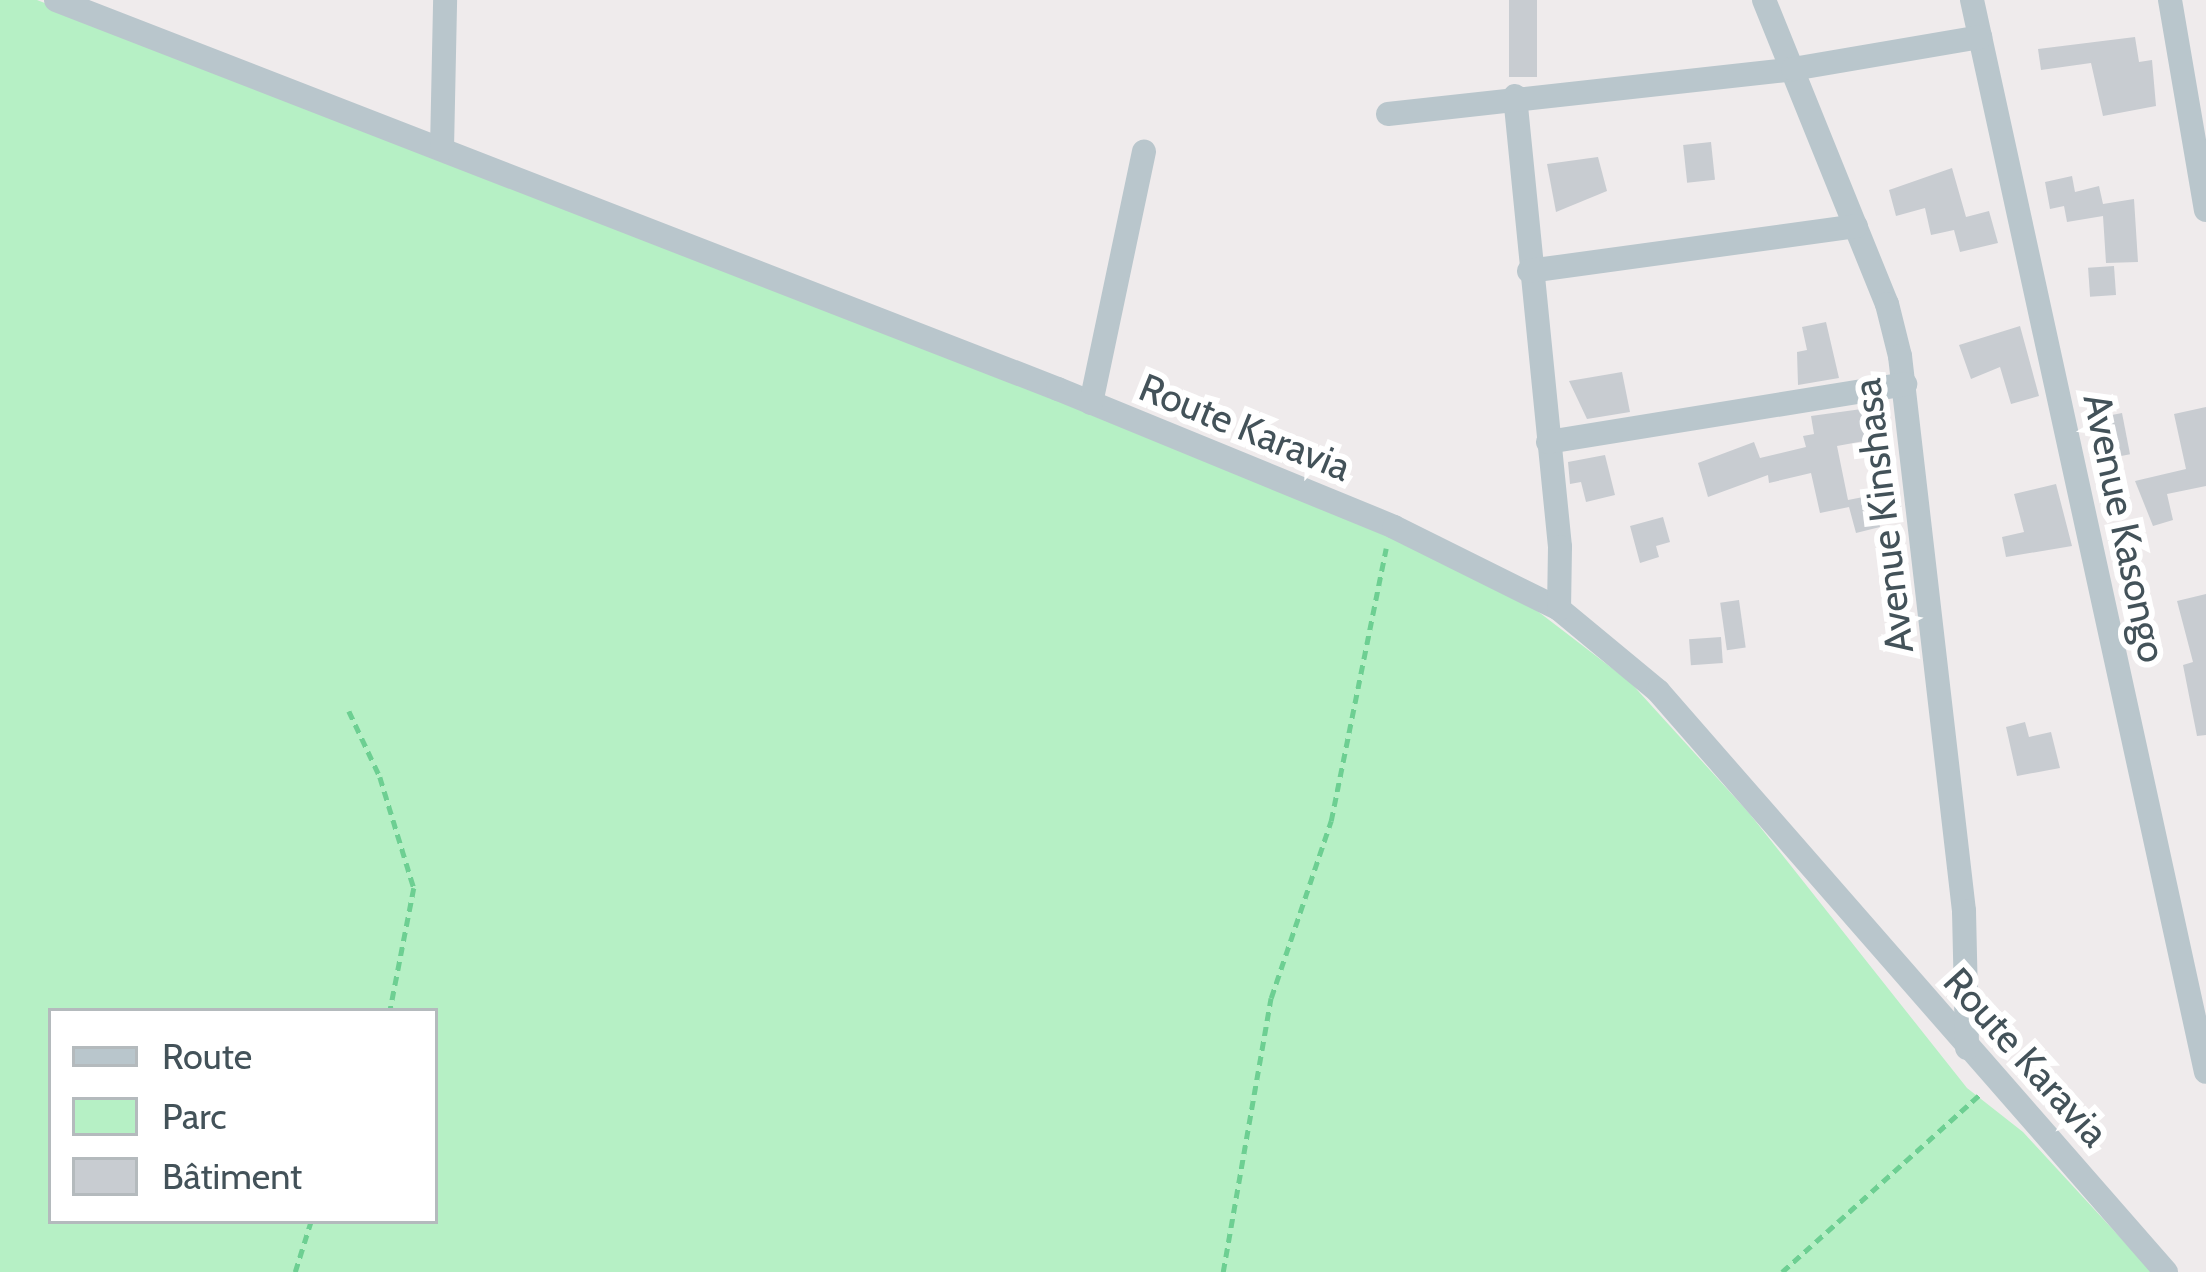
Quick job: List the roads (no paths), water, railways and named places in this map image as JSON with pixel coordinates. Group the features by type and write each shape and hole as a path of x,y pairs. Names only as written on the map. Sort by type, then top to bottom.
{"street":[{"path":"442,149 445,0"},
{"name":"Avenue Kinshasa","path":"1764,0 1887,304 1905,384 1964,910 1967,1048"},
{"name":"Avenue Kasongo","path":"1972,0 2206,1072"},
{"path":"2170,0 2206,210"},
{"name":"Route Karavia","path":"69,2 1091,403 1394,527 1559,608 1658,691 2166,1272"},
{"path":"1388,114 1515,96 1793,69 1980,37"},
{"path":"1515,96 1559,608"},
{"path":"1091,403 1144,152"},
{"path":"1529,271 1856,226"},
{"path":"1548,442 1905,384"}]}
